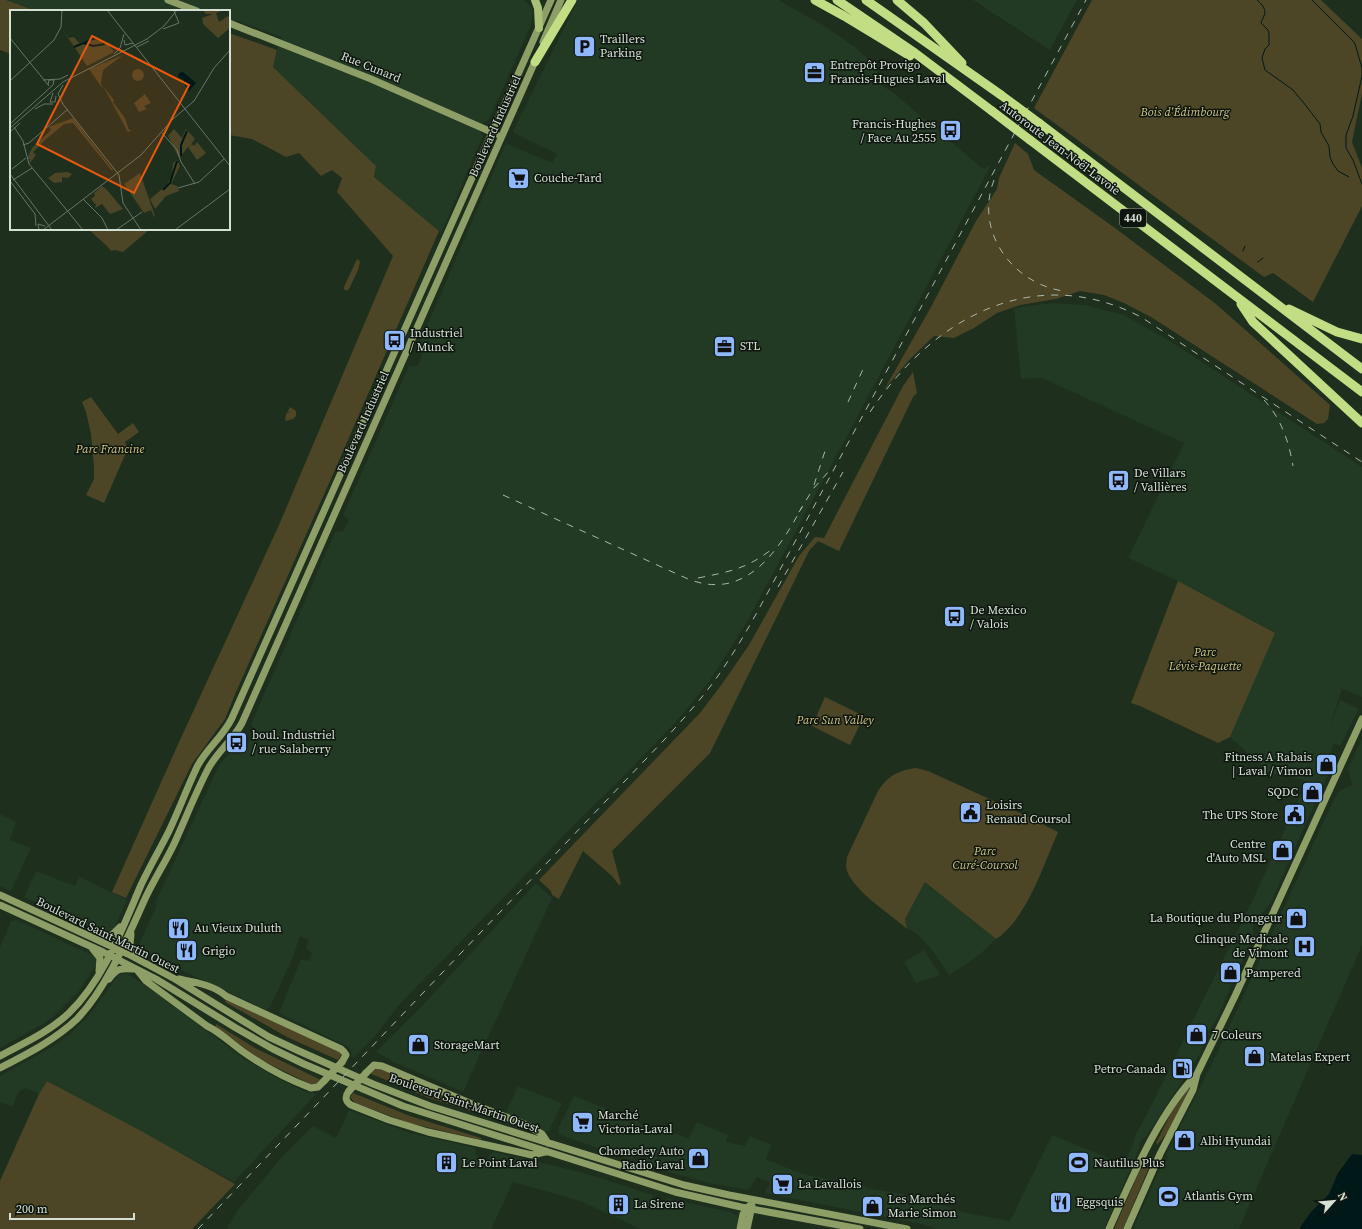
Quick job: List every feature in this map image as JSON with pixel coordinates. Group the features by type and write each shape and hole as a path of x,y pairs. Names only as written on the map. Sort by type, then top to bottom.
{"highway":[{"path":"535,62 572,0"},
{"path":"815,0 957,85"},
{"name":"Autoroute Jean-Noël-Lavoie","path":"837,0 888,34 992,111 1362,392"},
{"name":"Autoroute Jean-Noël-Lavoie","path":"866,0 1039,123 1362,369"},
{"path":"897,0 924,23 978,79"},
{"path":"1236,297 1253,322 1362,423"},
{"path":"1274,301 1330,329 1362,339"}],"main road":[{"path":"168,0 194,10"},
{"path":"535,0 538,8 539,28"},
{"name":"Boulevard Industriel","path":"0,1056 44,1032 66,1016 87,992 114,947 150,866 167,834 199,763 231,721 551,0"},
{"name":"Boulevard Industriel","path":"103,984 173,845 208,768 242,724 535,62 561,0"},
{"name":"Rue Cunard","path":"230,23 371,79 502,136"},
{"path":"1127,1229 1160,1154 1193,1090 1197,1074 1235,996 1362,719"},
{"path":"167,834 168,845 173,845"},
{"name":"Boulevard Saint-Martin Ouest","path":"0,894 121,950 175,978 220,1007 280,1042 394,1093 684,1185 754,1200 908,1229"},
{"name":"Boulevard Saint-Martin Ouest","path":"0,905 137,969 167,985 248,1036 283,1054 383,1099 423,1114 675,1192 749,1209 860,1229"},
{"path":"94,938 103,938 112,935 125,923"},
{"path":"132,929 130,945 139,959"},
{"path":"91,947 100,958 99,973"},
{"path":"0,1068 39,1046 65,1029 86,1009 103,984 108,982 114,972 126,968 137,969 146,981 253,1058 310,1088 315,1088 324,1081 346,1056 342,1049 226,996 222,992 198,983 175,978"},
{"path":"220,1007 221,998 226,996"},
{"path":"213,1029 212,1025 217,1016"},
{"path":"546,1152 532,1155 420,1130 380,1117 349,1104 346,1095 373,1066 379,1065 534,1129 542,1134 548,1143"},
{"path":"1109,1229 1139,1162 1148,1146 1185,1086 1197,1074"},
{"path":"740,1229 743,1214 749,1209 754,1200"},
{"path":"747,1229 749,1209"}],"shaded area":[{"path":"6,0 523,0 533,8 531,25 490,118 483,122 480,132 483,136 441,233 374,177 376,166 273,67 281,37 235,20 230,31 230,10 33,10"},
{"path":"578,0 778,0 823,25 855,47 875,65 880,84 895,94 983,169 991,165 748,620 709,682 675,723 398,1006 377,1034 353,1058 350,1048 279,1013 301,959 308,961 312,953 306,949 309,941 300,936 293,957 270,1007 266,1010 137,949 156,907 155,903 219,765 242,740 257,741 259,732 251,726 255,715 335,532 343,531 349,520 343,515 409,366 418,366 422,355 416,351 505,145 508,144 552,163 557,154 514,133 513,131"},
{"path":"973,0 1077,0 1050,50"},
{"path":"1052,303 1085,305 1124,315 1168,340 1362,467 1362,697 1342,689 1329,729 1340,700 1359,709 1340,746 1334,744 1330,754 1336,758 1271,903 1253,924 1253,937 1216,1021 1208,1031 1200,1054 1145,1138 1142,1138 1140,1147 1104,1229 937,1229 926,1225 764,1193 770,1182 757,1177 748,1190 708,1183 669,1172 645,1163 648,1154 638,1150 632,1160 558,1134 559,1127 574,1096 636,1120 656,1136 663,1127 688,1139 697,1122 728,1135 726,1142 745,1146 750,1136 772,1145 765,1159 803,1174 866,1186 866,1188 902,1194 932,1201 966,1213 1010,1221 1052,1135 1123,1164 1132,1147 1136,1134 1256,893 1307,781 1268,772 1230,737 1241,709 1178,581 1128,558 1184,443 1042,378 1021,379 1014,308"},
{"path":"1362,738 1362,945 1239,1229 1133,1229 1162,1164 1164,1165 1168,1157 1166,1155 1217,1053 1334,799 1340,790 1352,785 1348,769"},
{"path":"0,814 16,822 10,840 31,848 11,891 0,886"},
{"path":"36,871 75,886 79,876 127,900 114,929 105,934 24,897"},
{"path":"925,882 996,939 980,954 949,975 932,950 916,933 907,929 905,919"},
{"path":"536,883 552,898 463,1092 394,1062 376,1052 421,1007"},
{"path":"17,920 92,955 96,959 96,965 80,990 54,1016 43,1024 0,1048 0,947 11,921"},
{"path":"924,950 940,975 916,983 904,962"},
{"path":"126,973 155,992 243,1058 275,1077 306,1092 316,1094 234,1182 47,1081 39,1094 25,1088 23,1089 18,1093 12,1107 0,1102 0,1076 52,1047 71,1033 91,1013 118,975"},
{"path":"518,1086 562,1103 549,1131 545,1131 507,1114 507,1110"},
{"path":"349,1110 410,1133 476,1148 475,1155 486,1160 493,1152 588,1174 653,1195 652,1200 662,1203 667,1198 730,1212 737,1215 738,1219 736,1229 641,1229 580,1201 513,1182 491,1229 227,1229 237,1211 281,1158 313,1126 336,1138"}],"green space":[{"path":"0,0 6,0 33,10 10,10 10,54 0,50"},
{"name":"Bois d'Édimbourg","path":"1092,0 1321,0 1362,39 1362,93 1352,142 1362,168 1362,206 1313,302 1273,273 1264,277 1034,108"},
{"path":"230,33 277,50 273,67 376,166 374,177 439,231 225,719 192,764 126,898 112,892 279,525 393,256 337,192 342,178 332,170 321,176 299,153 286,157 252,139 230,135"},
{"path":"1015,143 1028,154 1034,170 1115,228 1216,304 1330,405 1328,419 1324,423 1317,424 1151,317 1124,303 1104,295 1080,291 1056,299 1020,305 997,313 974,328 954,338 934,336 909,360 884,390 931,307 976,221 997,189 999,178"},
{"path":"89,230 149,230 123,252 115,250 111,251"},
{"path":"357,259 360,261 359,267 358,266 359,268 349,289 346,291 344,287"},
{"path":"913,372 917,393 913,397 839,551 818,541 809,551 710,753 612,851 621,884 619,885 612,876 583,851 559,899 552,895 551,891 539,880 700,713 749,645 799,556 815,537 824,538 903,386"},
{"name":"Parc Francine","path":"91,397 118,434 133,423 139,432 125,442 128,448 104,503 86,495 94,479 94,467 91,434 82,402"},
{"path":"290,407 296,411 296,416 293,419 286,421 285,419 287,412 289,413 288,411"},
{"name":"Parc Lévis-Paquette","path":"1178,581 1275,633 1230,737 1218,743 1131,703"},
{"name":"Parc Sun Valley","path":"825,697 864,716 850,745 812,726"},
{"name":"Parc Curé-Coursol","path":"916,768 928,771 1058,832 1040,875 1025,905 1007,930 996,939 925,882 905,919 907,929 862,892 854,883 849,874 846,866 847,857 878,791 890,777 899,772"},
{"path":"226,999 339,1050 341,1056 338,1060 287,1037 225,1002"},
{"path":"216,1024 255,1048 321,1080 316,1084 310,1084 265,1062 245,1050 215,1028"},
{"path":"375,1068 488,1113 487,1116 429,1098 369,1073"},
{"path":"47,1081 143,1132 235,1184 192,1229 0,1229 0,1181 39,1094"},
{"path":"1188,1089 1190,1090 1169,1131 1157,1145 1156,1143 1171,1113"},
{"path":"353,1093 410,1116 481,1138 481,1140 409,1123 355,1103 350,1097"},
{"path":"1150,1156 1153,1158 1123,1229 1114,1229 1139,1172"}],"water":[{"path":"1352,1154 1362,1155 1362,1229 1300,1229 1311,1212 1329,1194 1338,1173"}],"waterway":[{"path":"1257,0 1262,5 1265,14 1261,23 1268,30 1269,34 1269,45 1265,49 1262,58 1265,70 1293,90 1303,102 1320,124 1321,132 1329,146 1330,157 1333,164 1338,171 1349,177"},
{"path":"1312,0 1353,41 1362,68 1362,76 1353,116 1346,135 1346,148 1353,160 1362,184"},
{"path":"1243,251 1245,246"},
{"path":"1258,262 1263,258"}],"railway":[{"path":"198,1229 665,739 711,686 751,624 1086,0"},
{"path":"994,180 989,199 989,218 994,235 1002,252 1013,266 1028,277 1045,286 1063,291"},
{"path":"870,412 895,379 923,350 955,326 988,309 1024,298 1062,295 1101,301 1141,317 1362,462"},
{"path":"848,402 864,367"},
{"path":"1264,400 1280,422 1289,448 1293,466"},
{"path":"814,485 825,451"},
{"path":"799,512 813,489 830,470"},
{"path":"778,587 843,472"},
{"path":"503,495 688,579 709,584 727,584 743,578 758,568 783,540 802,507"},
{"path":"698,578 737,569 763,556 772,549"}],"place":[{"name":"Traillers Parking","path":"585,46"},
{"name":"Entrepôt Provigo Francis-Hugues Laval","path":"814,72"},
{"name":"Francis-Hughes / Face Au 2555","path":"951,131"},
{"name":"Couche-Tard","path":"519,178"},
{"name":"Industriel / Munck","path":"394,340"},
{"name":"STL","path":"724,346"},
{"name":"De Villars / Vallières","path":"1119,480"},
{"name":"De Mexico / Valois","path":"955,617"},
{"name":"boul. Industriel / rue Salaberry","path":"237,742"},
{"name":"Fitness A Rabais | Laval / Vimon","path":"1327,764"},
{"name":"SQDC","path":"1313,792"},
{"name":"Loisirs Renaud Coursol","path":"971,812"},
{"name":"The UPS Store","path":"1294,815"},
{"name":"Centre d'Auto MSL","path":"1282,851"},
{"name":"La Boutique du Plongeur","path":"1297,918"},
{"name":"Au Vieux Duluth","path":"179,928"},
{"name":"Clinque Medicale de Vimont","path":"1304,946"},
{"name":"Grigio","path":"187,951"},
{"name":"Pampered","path":"1230,973"},
{"name":"7 Coleurs","path":"1197,1035"},
{"name":"StorageMart","path":"419,1045"},
{"name":"Matelas Expert","path":"1254,1057"},
{"name":"Petro-Canada","path":"1182,1069"},
{"name":"Marché Victoria-Laval","path":"582,1122"},
{"name":"Albi Hyundai","path":"1184,1141"},
{"name":"Chomedey Auto Radio Laval","path":"699,1158"},
{"name":"Le Point Laval","path":"447,1163"},
{"name":"Nautilus Plus","path":"1079,1163"},
{"name":"La Lavallois","path":"783,1184"},
{"name":"Atlantis Gym","path":"1168,1196"},
{"name":"Eggsquis","path":"1060,1202"},
{"name":"La Sirene","path":"619,1204"},
{"name":"Les Marchés Marie Simon","path":"872,1206"}]}
